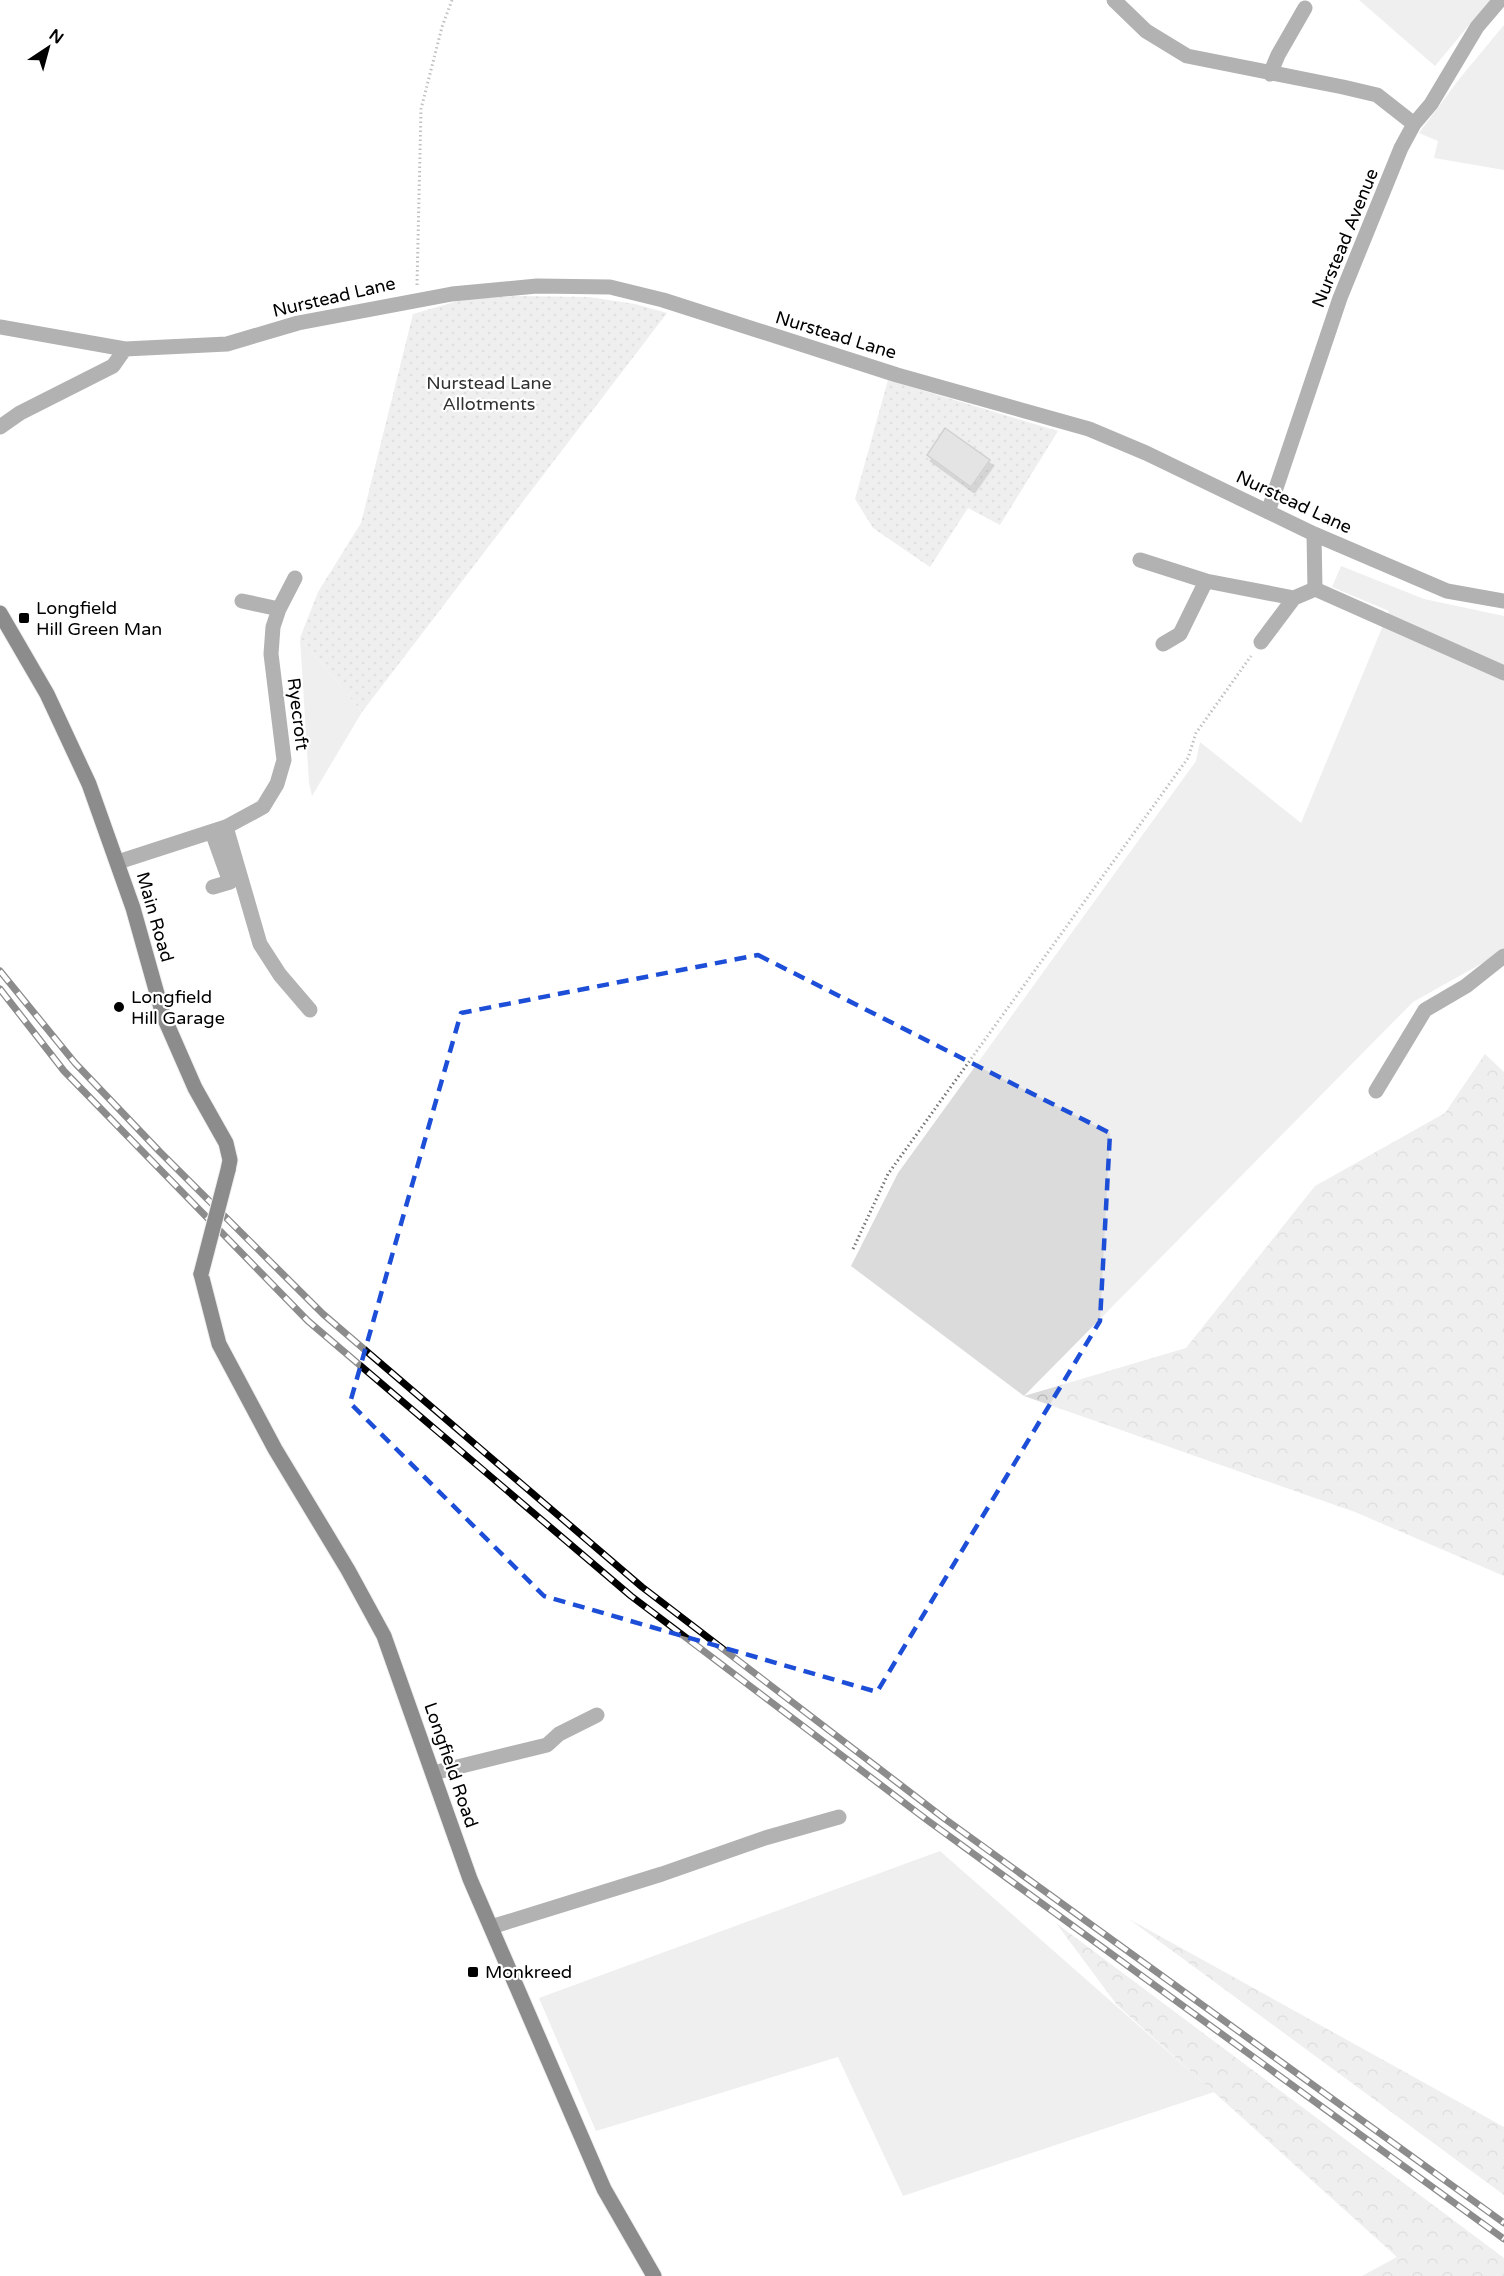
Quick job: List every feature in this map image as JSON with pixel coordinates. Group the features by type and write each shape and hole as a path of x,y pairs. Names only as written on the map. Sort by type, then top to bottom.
{"main road":[{"name":"Main Road","path":"0,614 52,704 89,784 134,908 163,1015 195,1089 226,1143 230,1160 201,1274"},
{"name":"Longfield Road","path":"201,1274 219,1344 275,1449 348,1570 384,1636 470,1879 490,1927 604,2188 654,2276"}],"street":[{"path":"1114,0 1146,31 1187,56 1377,95 1414,124"},
{"name":"Nurstead Avenue","path":"1268,512 1340,298 1401,148 1414,124 1431,104 1477,27 1500,0"},
{"path":"1270,74 1278,55 1305,8"},
{"name":"Nurstead Lane","path":"0,327 125,349 227,344 298,323 417,299 537,286 610,287 663,300 897,375 1089,429 1146,453 1314,534 1447,591 1504,601"},
{"path":"0,427 20,413 113,366 125,349"},
{"path":"1314,534 1315,589"},
{"path":"1140,560 1206,582 1294,598"},
{"name":"Ryecroft","path":"118,862 219,830 263,807 277,784 284,760 271,654 273,627 279,609 295,578"},
{"path":"1163,644 1180,634 1206,582"},
{"path":"1261,642 1294,598 1315,589 1504,673"},
{"path":"243,601 279,609"},
{"path":"213,888 230,882 219,830"},
{"path":"219,830 260,944 280,975 310,1010"},
{"path":"1376,1090 1425,1010 1466,986 1504,956"},
{"path":"433,1773 547,1745 559,1734 597,1715"},
{"path":"490,1927 839,1816"}],"path":[{"path":"417,299 421,109 442,27 452,0"},
{"path":"853,1250 888,1174 1188,758 1196,732 1261,642"}],"highlighted area":[{"path":"758,955 1110,1133 1100,1321 877,1692 544,1596 350,1403 461,1013"}],"green space":[{"path":"1359,0 1490,0 1435,66"},
{"path":"1504,25 1504,170 1434,158 1438,141 1419,133"},
{"name":"Nurstead Lane Allotments","path":"517,296 589,297 635,304 667,313 362,712 300,638 318,592 361,523 413,314 465,299"},
{"path":"888,380 1058,431 1000,525 968,508 930,567 873,528 855,499","holes":["945,429 990,460 971,486 927,455"]},
{"path":"1341,566 1424,599 1504,616 1504,951 1413,1002 1024,1396 851,1266 898,1173 1196,761 1200,742 1301,823 1389,611 1332,587"},
{"path":"300,638 362,712 312,796 309,783"},
{"path":"1485,1054 1504,1072 1504,1576 1355,1512 1024,1396 1186,1348 1315,1186 1445,1113"},
{"path":"940,1851 1214,2092 903,2196 838,2057 596,2131 539,1998"},
{"path":"1129,1919 1504,2127 1504,2195"},
{"path":"1056,1923 1504,2258 1504,2276 1362,2276 1397,2257 1117,2005"}],"building":[{"path":"945,428 990,460 971,487 927,455"}],"railway":[{"path":"0,971 75,1063 160,1152 323,1314 642,1587 945,1819 1504,2223"},
{"path":"0,989 64,1071 308,1321 631,1596 927,1820 1504,2239"}],"place":[{"name":"Longfield Hill Green Man","path":"24,618"},
{"name":"Longfield Hill Garage","path":"119,1007"},
{"name":"Monkreed","path":"473,1972"}]}
